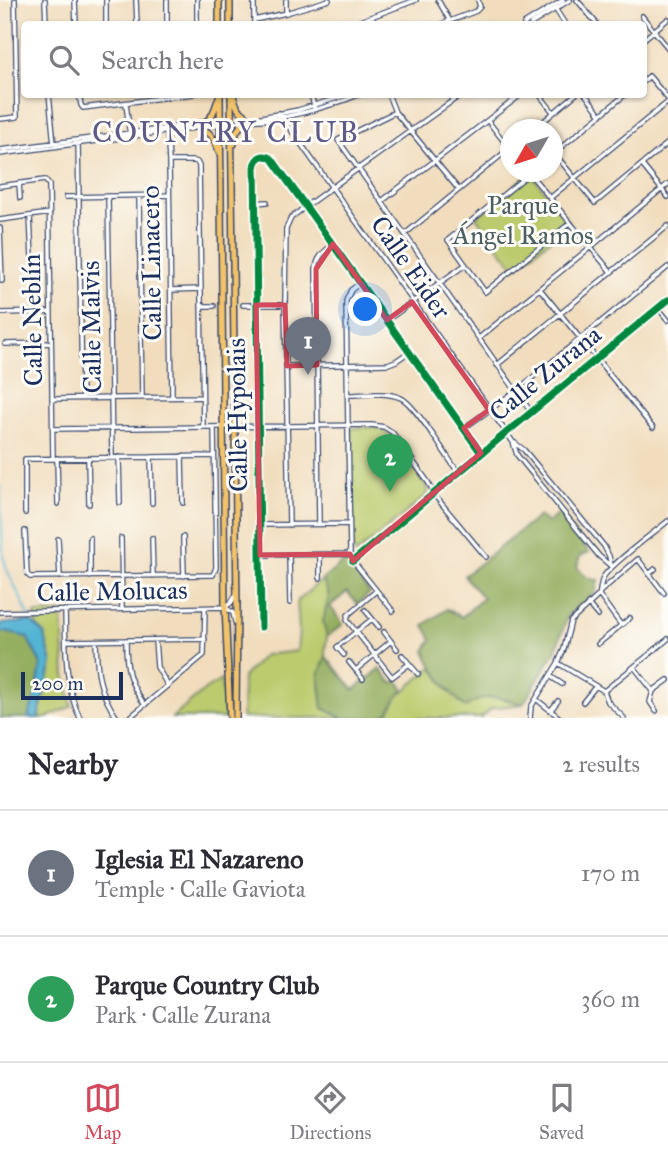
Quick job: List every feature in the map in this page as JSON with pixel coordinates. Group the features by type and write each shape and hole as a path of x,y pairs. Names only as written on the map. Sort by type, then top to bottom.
{"main road":[{"path":"219,0 219,21"},
{"path":"230,0 230,21"},
{"path":"199,126 212,116 219,98"},
{"path":"220,98 225,607 230,718"},
{"path":"232,98 236,718"},
{"path":"232,158 237,130 248,120 234,98"},
{"path":"199,126 211,135 221,155"}],"street":[{"path":"0,119 16,117 15,0"},
{"path":"45,0 46,21"},
{"path":"75,0 76,21"},
{"path":"106,0 106,21"},
{"path":"136,0 137,21"},
{"path":"167,0 167,21"},
{"path":"197,0 197,21"},
{"path":"254,0 254,21"},
{"path":"286,0 286,13"},
{"path":"258,21 329,0"},
{"path":"360,21 416,0"},
{"path":"438,0 449,21"},
{"path":"529,21 563,0"},
{"path":"541,21 570,0"},
{"path":"577,0 594,21"},
{"path":"452,21 476,11 480,7 478,2"},
{"path":"556,10 563,21"},
{"path":"642,16 646,21"},
{"path":"647,36 668,19"},
{"path":"647,22 668,48"},
{"path":"550,198 668,100 649,76 647,77"},
{"path":"49,98 54,145"},
{"path":"80,98 83,108 158,98"},
{"path":"312,98 314,107"},
{"path":"314,107 340,98"},
{"path":"0,152 212,123 232,123 280,115 347,98"},
{"path":"390,98 395,112 459,190"},
{"path":"289,525 285,305 286,229 290,218 456,98"},
{"path":"382,201 517,98"},
{"path":"542,98 554,113"},
{"path":"547,119 571,98"},
{"path":"588,98 601,115"},
{"path":"621,98 554,153 595,203 668,144"},
{"path":"126,104 130,135"},
{"path":"395,112 338,140 531,412"},
{"name":"Calle Eider","path":"280,115 489,410 513,442 524,450 604,546 612,567"},
{"path":"487,121 500,137"},
{"name":"Calle Linacero","path":"167,130 172,397"},
{"path":"78,142 82,398"},
{"name":"Calle Hypolais","path":"261,627 255,202 255,163 259,157 272,159 306,206"},
{"path":"405,234 500,157"},
{"path":"169,161 196,162 199,166 203,427"},
{"path":"642,165 668,197"},
{"name":"Calle Neblín","path":"19,183 45,180 48,182 52,399 58,504"},
{"path":"517,182 448,240 485,292 570,223"},
{"path":"537,182 611,272"},
{"path":"0,186 19,183 20,198"},
{"path":"479,338 668,184"},
{"path":"66,197 169,195"},
{"path":"139,196 142,398"},
{"name":"Calle Malvis","path":"108,197 112,457"},
{"path":"255,202 267,202"},
{"path":"306,206 481,453"},
{"path":"0,219 50,213"},
{"path":"30,216 33,279"},
{"path":"497,365 668,226"},
{"path":"0,228 2,281"},
{"path":"319,524 316,269 320,256 333,244"},
{"path":"387,320 466,264"},
{"path":"464,428 516,391 668,267"},
{"path":"360,283 351,290 346,301 350,554 376,592 393,611"},
{"path":"171,289 201,289"},
{"path":"540,289 653,428"},
{"name":"Calle Zurana","path":"353,561 668,300"},
{"path":"243,305 285,305"},
{"path":"201,306 214,306"},
{"path":"658,308 668,320"},
{"path":"0,313 51,312"},
{"path":"5,344 51,343"},
{"path":"287,366 388,364 409,352"},
{"path":"347,395 389,394 404,399 458,472"},
{"path":"52,399 202,397"},
{"path":"53,429 317,425 384,427 392,432 436,497 486,557"},
{"path":"24,531 27,574 30,577 213,575 216,568 214,427"},
{"name":"Calle Eider","path":"513,442 517,454 599,556 612,567"},
{"path":"182,456 183,503"},
{"path":"25,513 25,459 214,456"},
{"path":"119,457 120,503"},
{"path":"151,457 152,503"},
{"path":"89,458 89,504"},
{"path":"621,625 600,593 603,577 668,521"},
{"path":"259,525 349,524"},
{"path":"183,537 184,576"},
{"path":"90,538 90,577"},
{"path":"121,538 122,609"},
{"path":"152,538 153,576"},
{"path":"58,539 60,577"},
{"path":"260,555 350,554"},
{"path":"289,555 290,603"},
{"path":"320,555 320,579"},
{"path":"530,718 531,708 564,649 571,621 600,593 638,559 664,593"},
{"path":"649,574 655,569"},
{"path":"236,630 233,613 225,607 232,603 237,590"},
{"path":"376,592 347,617 348,624 392,677 409,664"},
{"path":"589,604 598,616"},
{"name":"Calle Molucas","path":"0,612 225,607"},
{"path":"129,718 204,655 205,608"},
{"path":"65,610 68,680 80,718"},
{"path":"365,610 379,627"},
{"path":"598,644 630,618"},
{"path":"344,655 337,647 372,619"},
{"path":"384,632 397,649"},
{"path":"66,641 205,639"},
{"path":"604,691 668,639"},
{"path":"96,640 97,670 102,690 117,718"},
{"path":"126,640 128,675 135,692 145,705"},
{"path":"156,640 157,667 168,686"},
{"path":"356,670 391,641"},
{"path":"402,655 418,674"},
{"path":"349,662 363,679"},
{"path":"558,663 581,674 604,691 608,702 624,718"},
{"path":"634,667 653,691"},
{"path":"550,676 562,684"},
{"path":"656,711 650,702 653,691 668,680"},
{"path":"583,702 596,686"},
{"path":"536,699 561,718"},
{"path":"551,710 558,701"}],"highlighted area":[{"path":"333,244 387,320 412,302 489,410 464,428 481,453 353,561 350,554 260,555 256,305 285,305 287,366 317,365 316,269"}],"green space":[{"name":"Parque Ángel Ramos","path":"519,182 537,182 570,223 515,268 476,217"},
{"path":"371,427 391,436 428,489 428,494 356,554 353,551 351,428"},
{"path":"559,513 589,552 580,556 577,567 586,576 598,580 595,593 568,615 555,652 523,704 487,698 465,707 437,674 425,651 432,639 424,625 447,609 462,617 483,598 464,576 539,516 548,523"},
{"path":"345,561 370,593 358,604 347,592 330,606 343,624 327,637 323,622 329,596 323,579"},
{"path":"323,579 329,596 325,612 326,657 319,675 323,708 344,718 242,718 243,677 264,655 297,651 297,601"},
{"path":"62,613 65,675 72,706 47,718 38,718 52,663 44,633 37,627 35,614"},
{"path":"0,633 27,637 41,664 37,692 28,718 0,718"},
{"path":"326,657 354,690 380,669 392,683 397,680 404,690 388,713 378,718 342,718 323,708 319,675"},
{"path":"432,667 449,692 479,699 496,696 523,704 492,708 481,718 378,718 388,713 398,696"},
{"path":"221,680 225,718 172,718 206,689"}],"water":[{"path":"30,621 44,633 52,663 38,718 28,718 37,692 41,664 27,637 0,633 0,624"}],"waterway":[{"path":"0,486 3,555 7,570 32,622"}],"cycle path":[{"path":"261,627 255,163 258,158 265,156 272,159 481,453"},
{"path":"353,561 668,300"}],"place":[{"name":"Iglesia El Nazareno","path":"308,375"},
{"name":"Parque Country Club","path":"390,492"}],"district":[{"name":"COUNTRY CLUB","path":"226,132"}]}
